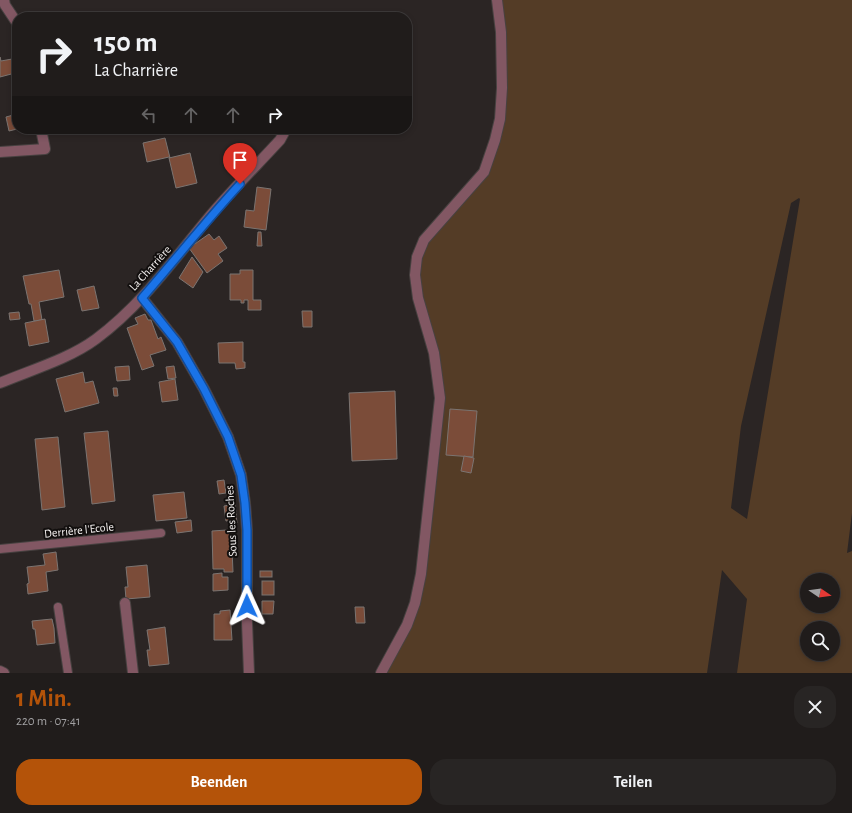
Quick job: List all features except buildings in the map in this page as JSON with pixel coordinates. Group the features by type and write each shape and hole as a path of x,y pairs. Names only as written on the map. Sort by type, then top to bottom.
{"street":[{"path":"4,0 12,15"},
{"path":"381,673 406,625 415,603 421,574 440,398 434,353 418,298 415,275 417,257 424,240 484,172 495,140 500,119 502,88 501,32 497,0"},
{"path":"0,152 45,149 42,134"},
{"name":"La Charrière","path":"0,383 68,354 90,342 115,323 142,298 172,264 210,216 280,140 283,134"},
{"name":"Sous les Roches","path":"142,298 177,342 204,389 228,437 241,475 247,530 247,622 249,673"},
{"path":"125,603 133,673"},
{"path":"0,671 4,673"}],"lane":[{"name":"Derrière l'Ecole","path":"0,549 161,532"},
{"path":"58,607 68,673"}],"shaded area":[{"path":"497,0 852,0 852,513 847,553 852,551 852,673 737,673 747,599 722,570 707,673 381,673 415,603 440,398 418,298 417,257 484,172 500,119","holes":["799,198 747,519 731,508 741,426 791,203"]}],"route":[{"path":"240,184 210,216 172,264 142,298 177,342 204,389 228,437 241,475 247,530 247,606"}]}
